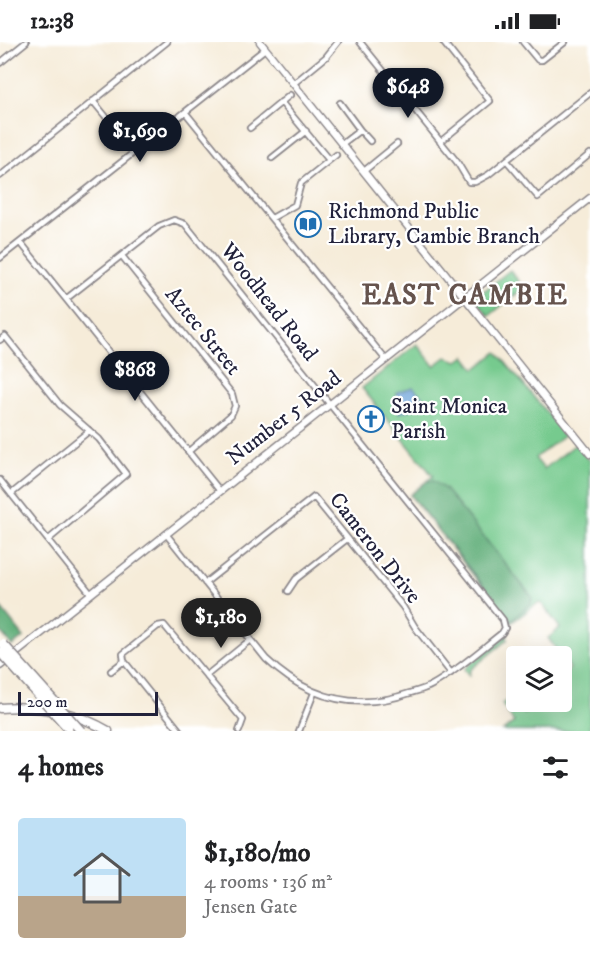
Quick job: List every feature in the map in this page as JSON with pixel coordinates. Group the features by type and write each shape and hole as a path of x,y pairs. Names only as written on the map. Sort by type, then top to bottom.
{"highway":[{"path":"1,645 69,730"},
{"path":"1,645 81,731"},
{"path":"0,708 38,707 76,715 108,731"}],"main road":[{"path":"260,42 590,454"},
{"name":"Number 5 Road","path":"0,666 590,198"}],"street":[{"path":"0,63 26,42"},
{"path":"0,176 167,42"},
{"path":"293,84 326,57 338,42"},
{"path":"360,42 457,162 469,183 488,175 507,161 590,93"},
{"path":"440,142 490,101 443,42"},
{"path":"523,42 538,60 542,60 565,42"},
{"path":"0,258 265,49"},
{"path":"250,128 290,95"},
{"path":"93,101 135,152"},
{"path":"281,102 329,160"},
{"path":"340,103 370,141"},
{"path":"185,112 386,360"},
{"path":"342,144 360,130"},
{"path":"272,158 306,131"},
{"path":"364,171 397,144"},
{"path":"507,161 538,197 590,154"},
{"path":"272,218 295,205 301,183 336,155"},
{"name":"Woodhead Road","path":"66,299 169,221 179,221 185,224 502,620 505,628 502,633 451,673"},
{"path":"21,243 220,491"},
{"name":"Aztec Street","path":"122,256 232,394 235,406 231,415 189,451"},
{"path":"0,340 5,336 60,405 99,439 126,474 48,540"},
{"path":"11,494 89,431"},
{"path":"0,480 91,594"},
{"name":"Cameron Drive","path":"205,583 314,497 403,607 415,627 451,673"},
{"path":"166,534 250,640 279,672 314,693 356,701 388,701 430,686 451,673"},
{"path":"288,591 296,579 347,538"},
{"path":"180,731 124,661 123,654 158,626 165,625 243,720 239,731"},
{"path":"207,675 250,640"},
{"path":"111,671 124,661"},
{"path":"298,731 314,693"}],"green space":[{"path":"510,270 524,288 489,316 476,297"},
{"path":"417,344 434,366 446,357 458,361 465,356 475,369 497,352 565,435 535,458 544,469 576,444 590,461 590,731 503,731 514,722 507,712 523,712 524,714 526,712 572,712 572,646 554,646 548,638 560,628 542,604 538,603 511,623 410,495 433,476 362,388"},
{"path":"427,481 433,481 445,489 532,597 531,604 511,620 410,495"},
{"path":"0,607 24,637 12,646 0,631"},
{"path":"507,634 507,640 470,670 469,675 464,669"}],"water":[{"path":"413,387 423,397 417,407 399,413 397,392"}],"place":[{"name":"Richmond Public Library, Cambie Branch","path":"308,224"},
{"name":"Saint Monica Parish","path":"371,419"}],"district":[{"name":"EAST CAMBIE","path":"465,295"}]}
